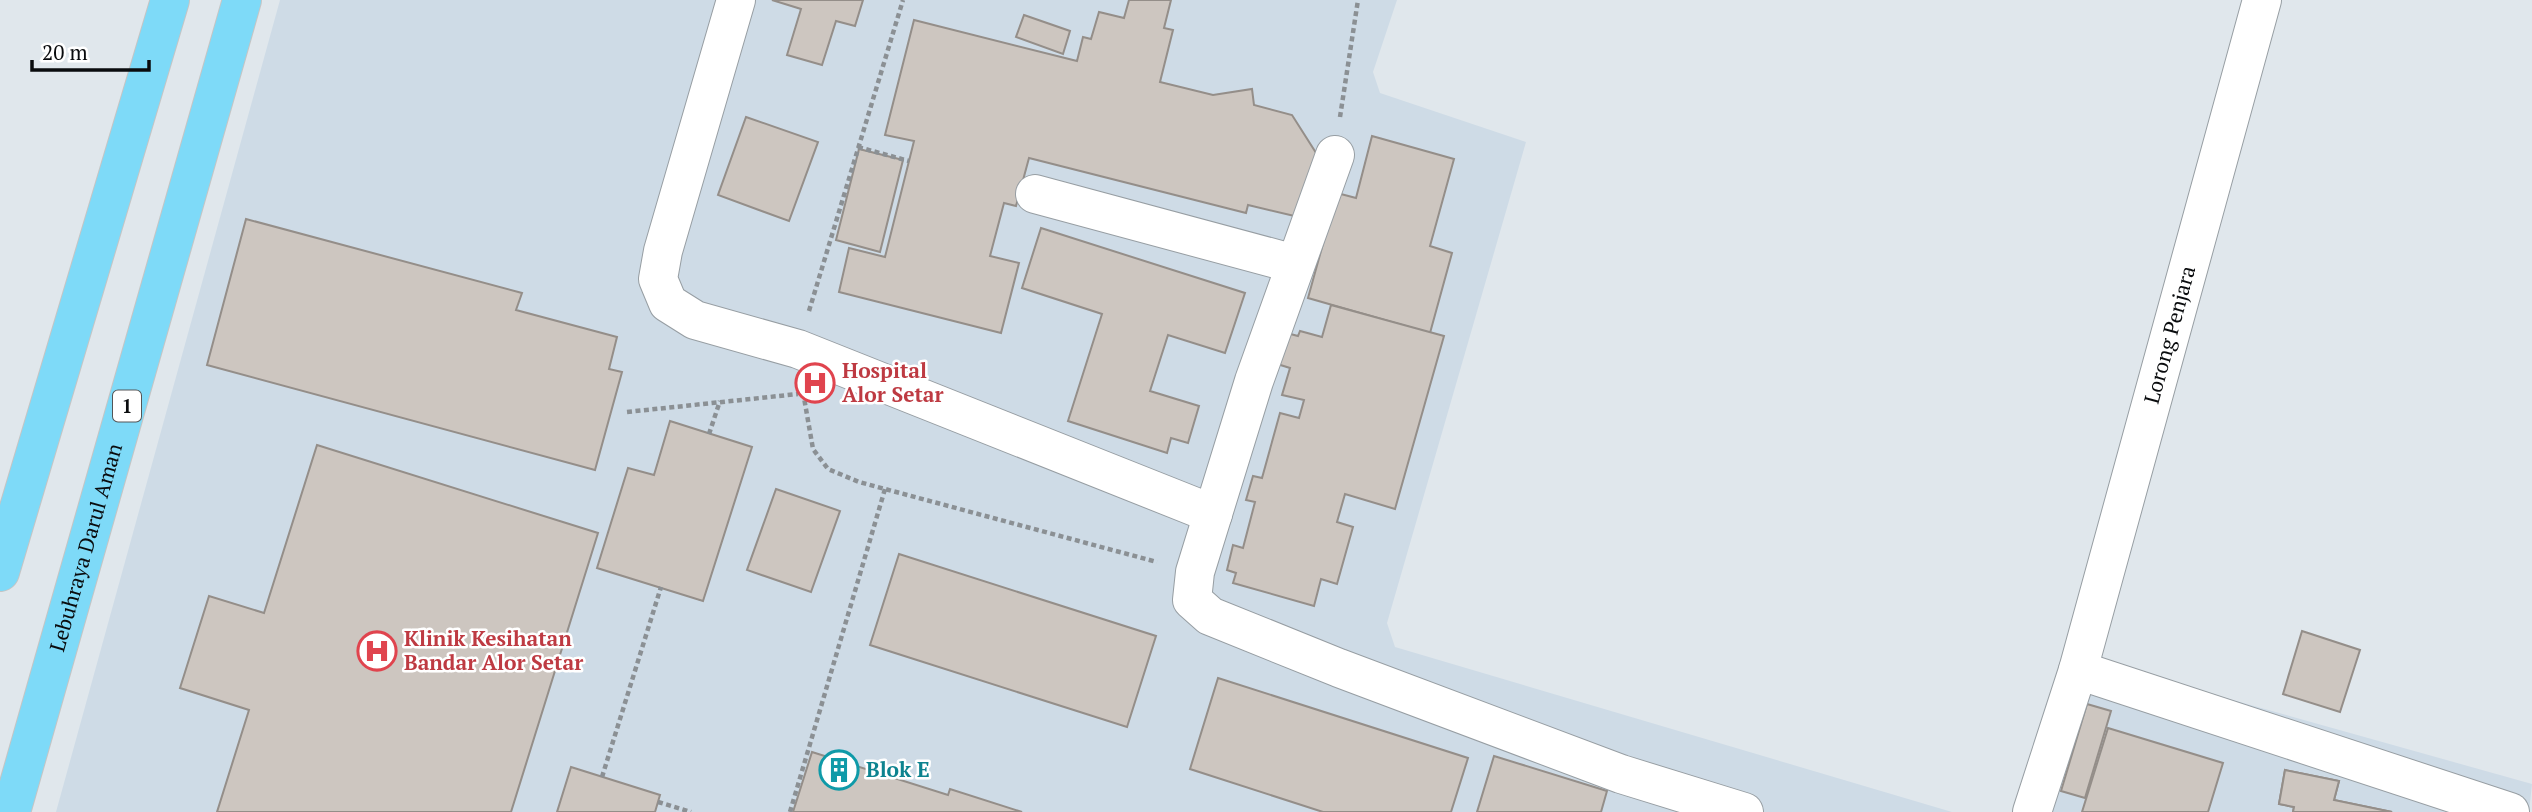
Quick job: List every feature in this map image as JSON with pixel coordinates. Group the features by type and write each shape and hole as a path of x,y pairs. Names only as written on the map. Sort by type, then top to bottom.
{"main road":[{"path":"0,572 170,0"},
{"name":"Lebuhraya Darul Aman","path":"11,812 242,0"}],"street":[{"path":"736,0 663,251 658,279 668,303 695,320 798,349 1213,514"},
{"name":"Lorong Penjara","path":"2032,812 2078,670 2262,0"},
{"path":"1335,155 1254,381 1195,572 1192,600 1210,616 1621,775 1744,812"},
{"path":"1035,194 1296,264"},
{"path":"2078,670 2510,812"}],"path":[{"path":"903,0 798,349 813,449 828,469 859,482 1195,572"},
{"path":"1335,155 1358,0"},
{"path":"858,147 909,160"},
{"path":"627,412 803,393"},
{"path":"709,434 720,401"},
{"path":"790,812 885,489"},
{"path":"602,777 661,587"},
{"path":"658,802 691,812"}],"shaded area":[{"name":"Hospital Alor Setar","path":"280,0 1397,0 1373,72 1380,93 1526,142 1387,623 1395,647 1952,812 56,812"},
{"path":"2065,653 2532,784 2529,812 2019,812"}],"building":[{"path":"772,0 863,0 855,26 836,21 822,65 787,55 801,9"},
{"path":"1129,0 1171,0 1164,28 1173,30 1160,82 1213,95 1252,89 1254,105 1292,115 1318,156 1303,218 1248,205 1246,213 1029,158 1016,206 1004,203 990,256 1019,263 1001,333 839,292 849,248 885,257 914,141 885,135 914,20 1077,61 1083,37 1091,39 1099,12 1124,18"},
{"path":"1024,15 1070,31 1063,54 1016,37"},
{"path":"746,117 818,142 789,221 718,195"},
{"path":"1372,136 1454,159 1430,246 1452,253 1430,333 1308,298 1337,193 1356,198"},
{"path":"859,149 903,160 880,252 836,240"},
{"path":"246,219 522,293 516,310 617,337 609,369 622,372 595,470 207,365"},
{"path":"1041,228 1245,293 1225,353 1168,335 1150,391 1199,406 1188,443 1171,438 1167,453 1068,421 1102,314 1022,288"},
{"path":"1331,305 1444,336 1395,509 1345,494 1337,522 1353,527 1337,584 1321,579 1314,606 1233,583 1236,573 1227,570 1233,545 1243,548 1255,502 1246,500 1253,476 1262,478 1280,413 1299,418 1304,400 1282,395 1290,368 1274,363 1283,332 1298,336 1300,331 1322,337"},
{"path":"670,421 752,447 703,601 597,568 628,468 654,475"},
{"name":"Klinik Kesihatan Bandar Alor Setar","path":"317,445 598,533 511,812 217,812 249,710 180,688 209,596 264,613"},
{"path":"776,489 840,511 811,592 747,570"},
{"path":"899,554 1156,636 1127,727 870,645"},
{"path":"2302,631 2360,650 2340,712 2283,694"},
{"path":"1218,678 1468,758 1451,812 1323,812 1190,769"},
{"path":"2087,704 2111,711 2085,798 2061,791"},
{"path":"2108,728 2223,763 2208,812 2082,812"},
{"name":"Blok E","path":"812,752 948,795 950,789 1022,812 793,812"},
{"path":"1494,756 1607,791 1601,812 1477,812"},
{"path":"571,767 660,795 655,812 557,812"},
{"path":"2285,770 2339,781 2334,800 2392,812 2293,812 2294,807 2279,804"},
{"path":"2285,770 2339,781 2334,800 2392,812 2293,812 2294,807 2279,804"}],"place":[{"name":"Hospital Alor Setar","path":"815,383"},
{"name":"Klinik Kesihatan Bandar Alor Setar","path":"377,651"},
{"name":"Blok E","path":"839,770"}]}
